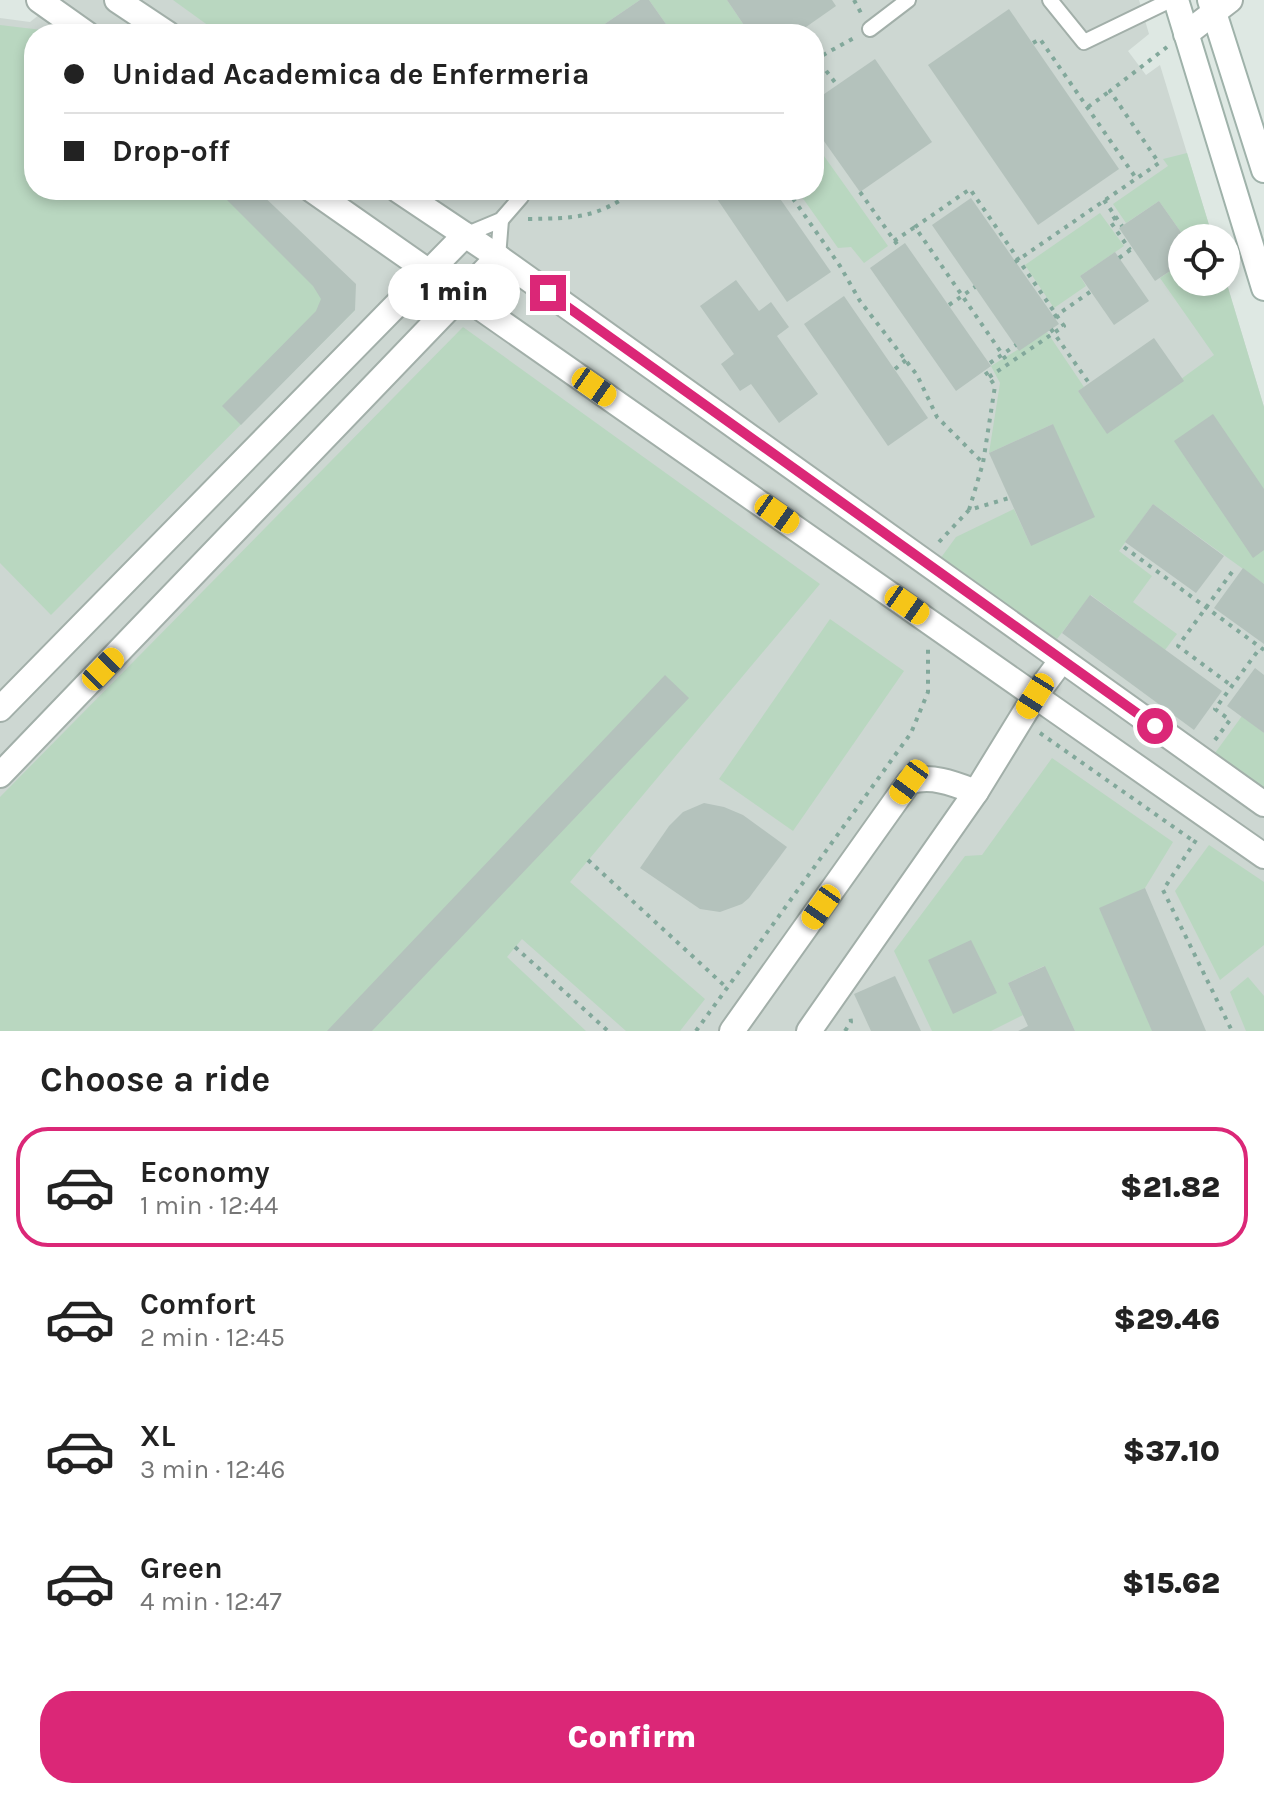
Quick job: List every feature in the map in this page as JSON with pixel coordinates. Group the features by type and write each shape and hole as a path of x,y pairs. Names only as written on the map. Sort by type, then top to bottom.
{"street":[{"path":"39,0 73,24"},
{"path":"117,0 147,24"},
{"path":"1174,0 1264,288"},
{"path":"1186,34 1218,5 1264,170"},
{"path":"326,200 1264,856"},
{"path":"413,200 498,257 1264,804"},
{"path":"0,709 465,235"},
{"path":"0,775 498,257"},
{"path":"71,638 103,669"},
{"path":"809,1031 976,792 1035,696 1061,661"},
{"path":"732,1031 909,782 921,778 976,792"}],"lane":[{"path":"870,29 908,0"},
{"path":"1050,0 1080,40 1087,42 1174,0"},
{"path":"465,235 501,220 518,200"},
{"path":"498,257 501,220"}],"path":[{"path":"824,53 870,29 854,0"},
{"path":"1088,107 1186,34"},
{"path":"1033,43 1040,39 1136,178"},
{"path":"824,69 837,85"},
{"path":"1017,260 1159,163 1110,91"},
{"path":"894,241 970,189 1064,326 1052,331 989,377"},
{"path":"860,192 899,247"},
{"path":"501,220 583,217 622,200"},
{"path":"794,200 840,266 860,301 917,375 937,417 983,463"},
{"path":"1104,200 1122,226"},
{"path":"1116,217 1110,221 1131,249 1119,258"},
{"path":"915,227 1009,364"},
{"path":"949,305 975,287"},
{"path":"1055,316 1090,292"},
{"path":"1052,331 1089,383"},
{"path":"990,363 1016,345"},
{"path":"895,369 906,360"},
{"path":"921,560 969,510 983,463 995,386 985,371"},
{"path":"969,510 1009,498"},
{"path":"1124,547 1262,648 1215,709 1230,720 1202,758"},
{"path":"1232,572 1178,646 1232,686"},
{"path":"696,1031 911,733 928,692 927,653 933,623"},
{"path":"1033,728 1195,842"},
{"path":"1209,819 1163,890 1232,1031"},
{"path":"588,860 727,988"},
{"path":"515,947 608,1031"},
{"path":"845,1031 851,1022 850,1006"}],"shaded area":[{"path":"58,0 1139,0 1149,34 1128,51 1146,75 1160,65 1209,224 1168,224 1168,296 1231,296 1264,407 1264,1031 0,1031 0,18 30,22"}],"green space":[{"path":"173,0 640,0 605,24 206,24"},
{"path":"649,0 727,0 743,24 666,24"},
{"path":"0,25 24,28 24,200 265,200 355,310 51,615 0,563"},
{"path":"1187,153 1209,224 1175,224 1159,201 1126,223 1113,204 1168,166 1163,159"},
{"path":"824,156 888,246 864,263 851,247 838,248 804,200 824,200"},
{"path":"1100,213 1124,246 1080,276 1086,286 1054,308 1025,265"},
{"path":"1168,273 1168,289 1160,278"},
{"path":"1173,296 1231,296 1264,407 1264,584 1153,504 1119,551 1152,576 1133,602 1177,634 1165,650 1091,595 1057,639 940,559 956,537 1014,509 1031,546 1053,424 989,453 1000,383 991,366 1047,332 1084,387 1078,391 1107,433 1214,355"},
{"path":"463,327 820,584 570,882 705,999 680,1031 626,1031 522,939 507,957 586,1031 0,1031 0,797"},
{"path":"830,619 904,671 793,831 719,779"},
{"path":"1242,716 1264,733 1264,788 1215,753"},
{"path":"1052,758 1173,842 1145,888 1152,1031 1075,1031 1044,966 1008,983 1023,1015 991,1031 932,1031 894,951 965,856 982,855"},
{"path":"1209,845 1264,882 1264,945 1220,980 1175,891"},
{"path":"1248,977 1264,996 1264,1031 1246,1031 1230,992"}],"building":[{"path":"640,0 649,0 666,24 605,24"},
{"path":"727,0 832,0 836,6 810,24 743,24"},
{"path":"1009,9 1119,169 1038,225 928,65"},
{"path":"875,59 932,142 860,192 824,141 824,94"},
{"path":"971,198 1059,324 1019,351 932,225"},
{"path":"227,200 268,200 356,284 355,310 241,425 222,406 316,311 321,299 313,286"},
{"path":"718,200 781,200 831,272 787,302"},
{"path":"1159,201 1175,224 1168,224 1168,272 1155,281 1119,228"},
{"path":"905,243 991,366 956,391 870,268"},
{"path":"1115,252 1149,301 1114,325 1080,276"},
{"path":"736,280 759,311 771,302 789,327 777,336 818,394 779,423 751,384 740,391 721,364 734,354 700,306"},
{"path":"844,296 928,418 888,446 804,324"},
{"path":"1154,338 1184,381 1107,434 1078,391"},
{"path":"1213,414 1264,489 1264,550 1253,558 1174,441"},
{"path":"1053,424 1095,517 1031,546 989,453"},
{"path":"1153,504 1224,556 1196,593 1125,542"},
{"path":"1243,568 1264,584 1264,644 1214,608"},
{"path":"1090,595 1222,691 1194,730 1062,633"},
{"path":"1255,668 1264,675 1264,733 1227,706"},
{"path":"665,675 689,698 372,1031 327,1031"},
{"path":"704,803 743,815 787,847 749,898 720,912 700,909 640,868 669,826 683,812"},
{"path":"1145,888 1206,1031 1152,1031 1099,908"},
{"path":"971,940 997,993 953,1014 928,960"},
{"path":"1045,966 1075,1031 1018,1031 1028,1026 1008,983"},
{"path":"895,976 921,1031 871,1031 854,994"}],"route":[{"path":"548,293 1155,726"}]}
